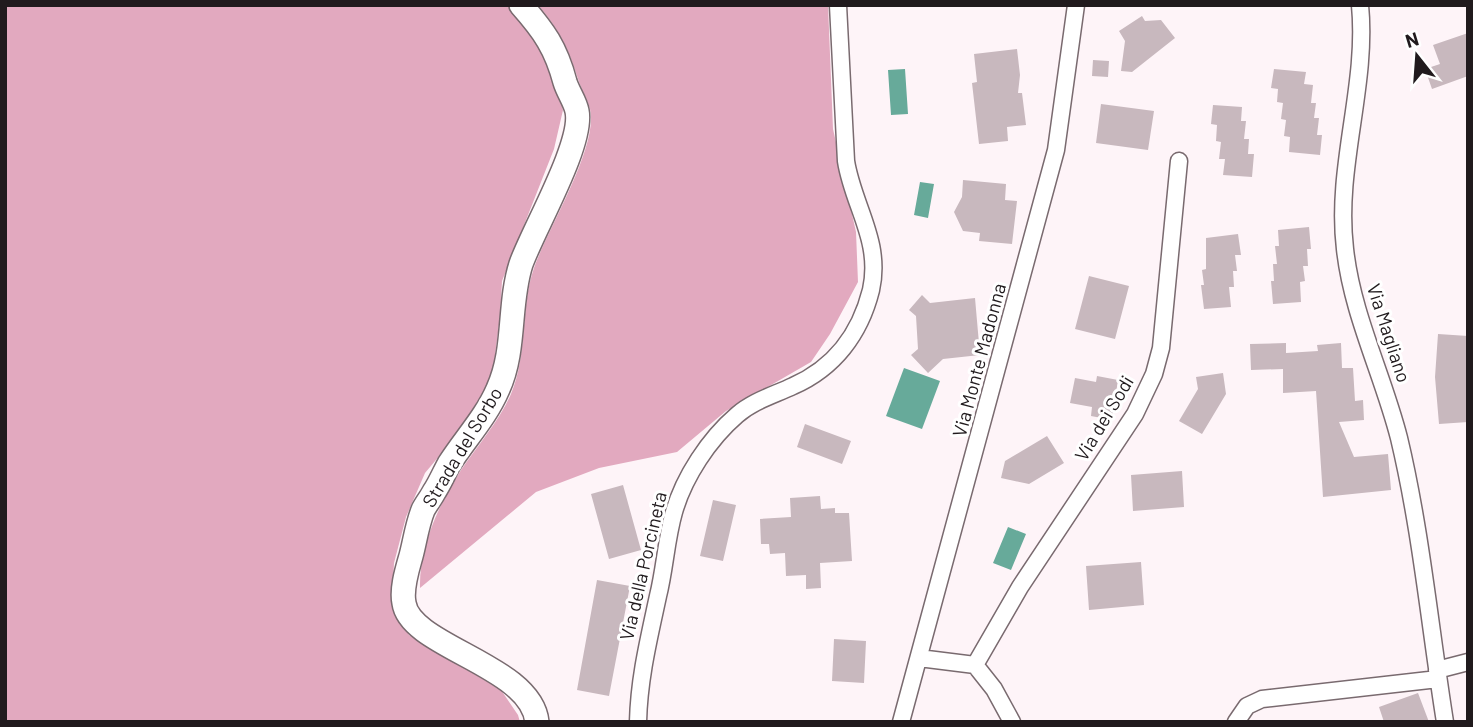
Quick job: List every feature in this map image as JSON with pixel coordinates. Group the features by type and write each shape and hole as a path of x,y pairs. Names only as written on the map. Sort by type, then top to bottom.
{"street":[{"name":"Strada del Sorbo","path":"521,5 558,55 578,112 577,125 570,151 521,264 509,348 499,389 423,509 407,570 404,604 411,619 422,631 505,678 527,697 537,722"},
{"name":"Via della Porcineta","path":"638,722 644,656 661,586 674,511 685,483 709,447 738,414 759,401 806,380 837,356 856,328 870,290 873,276 870,238 846,162 838,5"},
{"name":"Via Monte Madonna","path":"901,722 1056,150 1076,5"},
{"name":"Via Magliano","path":"1360,5 1362,41 1344,195 1345,250 1354,294 1399,439 1445,722"},
{"name":"Via dei Sodi","path":"975,665 1020,587 1147,392 1161,348 1179,161"},
{"path":"919,658 975,665 995,689 1012,722"},
{"path":"1236,722 1247,706 1262,699 1437,674 1468,662"}],"shaded area":[{"path":"5,5 511,5 536,38 555,72 563,110 554,149 502,281 492,378 456,436 425,473 406,517 394,563 392,601 409,635 501,690 520,722 5,722"},
{"path":"538,5 828,5 833,129 856,232 858,282 830,334 811,362 726,411 677,452 599,468 536,492 420,588 423,557 438,511 461,470 511,394 520,363 527,299 534,268 580,166 591,125 589,105 570,57 562,39"},
{"path":"905,69 908,114 891,115 888,70"},
{"path":"920,182 934,184 928,218 914,215"},
{"path":"904,368 940,381 922,429 886,416"},
{"path":"1008,527 1026,534 1011,570 993,563"}],"building":[{"path":"1142,16 1145,21 1161,20 1175,38 1132,72 1121,71 1125,41 1119,31"},
{"path":"1468,33 1468,76 1432,89 1425,69 1440,64 1433,45"},
{"path":"1017,49 1020,75 1018,93 1022,93 1026,125 1007,127 1008,141 979,144 972,83 977,82 974,54"},
{"path":"1093,60 1109,61 1108,77 1092,76"},
{"path":"1274,69 1306,72 1304,84 1313,85 1311,103 1316,103 1314,118 1319,118 1317,135 1322,135 1320,155 1289,152 1290,137 1284,136 1286,120 1281,119 1283,103 1277,102 1278,89 1271,88"},
{"path":"1101,104 1154,111 1148,150 1096,143"},
{"path":"1213,105 1242,107 1241,121 1246,121 1244,139 1249,139 1248,154 1254,154 1252,177 1223,175 1225,159 1219,159 1221,142 1216,141 1217,125 1211,124"},
{"path":"963,180 1006,184 1005,200 1017,201 1012,244 979,241 980,233 963,231 954,212 962,197"},
{"path":"1309,227 1311,249 1307,249 1308,266 1303,266 1305,281 1300,282 1301,302 1273,304 1271,281 1274,281 1273,264 1277,264 1275,246 1279,246 1278,230"},
{"path":"1238,234 1241,255 1235,255 1237,271 1233,271 1234,287 1229,287 1231,307 1204,309 1201,285 1204,285 1202,270 1206,269 1206,238"},
{"path":"1089,276 1129,286 1115,339 1075,329"},
{"path":"922,295 930,303 975,298 980,355 943,359 928,373 911,355 918,349 916,316 909,310"},
{"path":"1438,334 1468,336 1468,422 1439,424 1435,377"},
{"path":"1286,343 1286,353 1318,351 1317,345 1341,343 1342,368 1353,368 1355,401 1363,400 1364,420 1339,422 1354,457 1388,454 1391,490 1323,497 1316,391 1283,393 1283,369 1251,370 1250,344"},
{"path":"1223,373 1226,394 1202,434 1179,421 1198,389 1196,377"},
{"path":"1097,376 1118,380 1112,420 1091,416 1092,407 1070,403 1075,378 1096,382"},
{"path":"805,424 851,441 842,464 797,447"},
{"path":"1047,436 1064,463 1029,484 1001,478 1005,461"},
{"path":"1182,471 1184,507 1133,511 1131,475"},
{"path":"623,485 641,550 609,559 591,494"},
{"path":"820,496 821,509 835,508 835,513 849,513 852,561 820,563 821,588 806,589 806,575 786,576 785,553 770,554 769,544 761,544 760,519 791,517 790,498"},
{"path":"713,500 736,505 723,561 700,556"},
{"path":"1141,562 1144,605 1089,610 1086,566"},
{"path":"597,580 630,586 609,696 577,690"},
{"path":"834,639 866,641 864,683 832,681"},
{"path":"1418,693 1429,722 1384,722 1379,707"}]}
